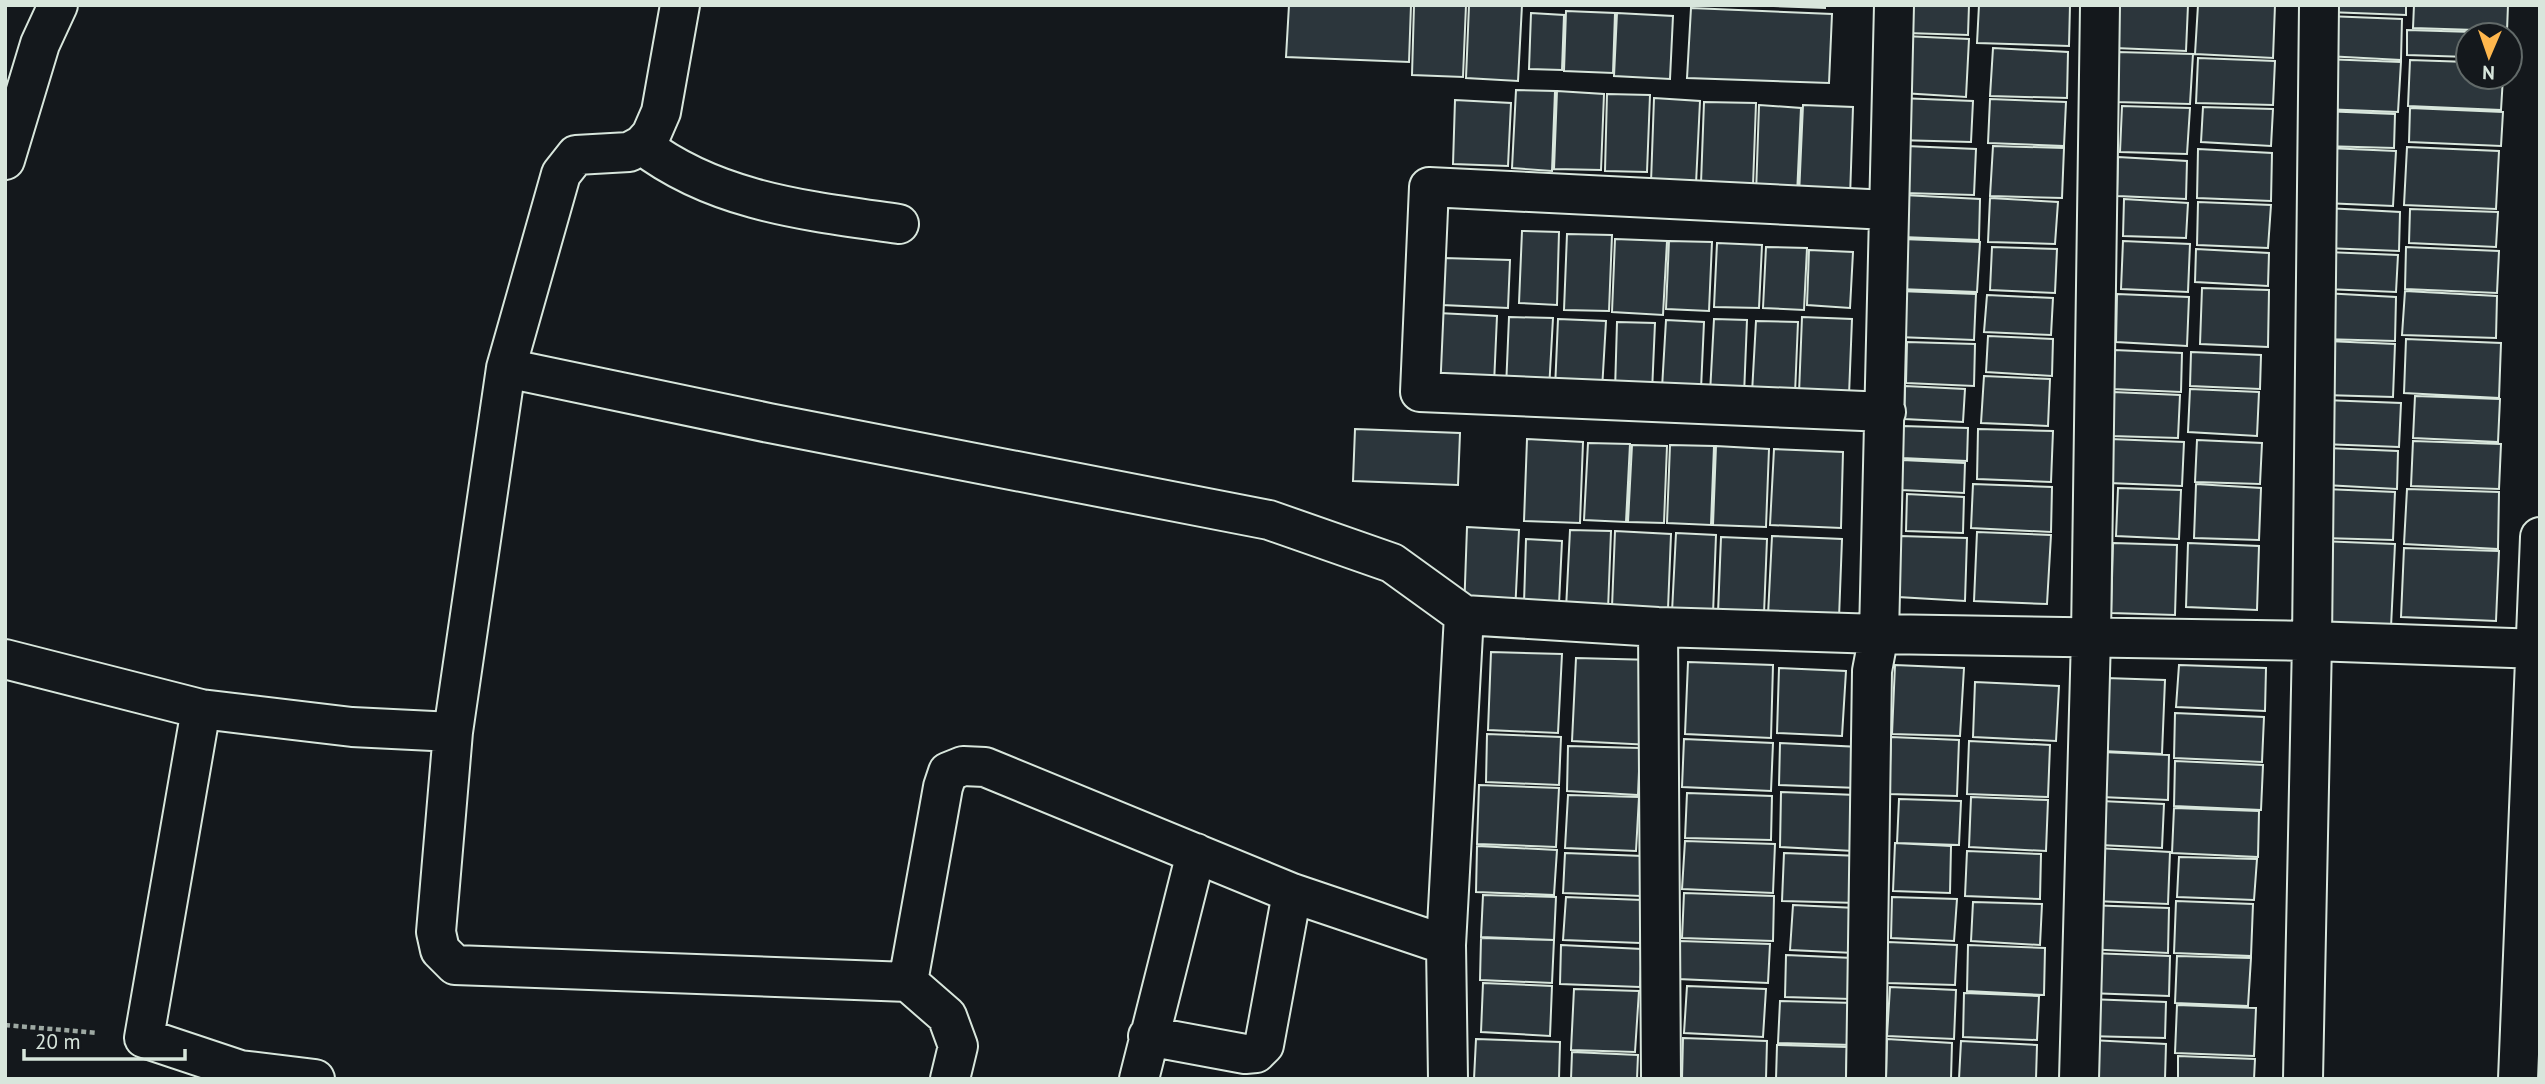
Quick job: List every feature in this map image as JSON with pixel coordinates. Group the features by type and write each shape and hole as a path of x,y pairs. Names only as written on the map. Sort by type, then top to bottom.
{"street":[{"path":"5,160 40,44 58,5"},
{"path":"680,5 661,112 651,135 642,145 629,152 576,155 561,174 506,368 453,732 436,932 440,950 455,965 908,982 947,1016 958,1046 950,1079"},
{"path":"1866,1079 1872,671 1879,634 1894,5"},
{"path":"2079,1079 2091,637 2101,5"},
{"path":"2303,1079 2312,641 2319,5"},
{"path":"642,145 666,164 693,177 782,207 899,224"},
{"path":"1886,412 1420,392 1429,187 1888,210"},
{"path":"506,368 769,423 1269,520 1392,563 1464,615 1658,627 1879,634 2312,641 2538,649"},
{"path":"2525,1065 2540,537"},
{"path":"1448,1079 1446,945 1464,615"},
{"path":"1658,627 1661,1079"},
{"path":"5,659 201,709 352,727 453,732"},
{"path":"201,709 144,1038 240,1074 315,1079"},
{"path":"908,982 943,787 948,772 963,766 985,767 1292,894 1446,945"},
{"path":"1139,1079 1196,853"},
{"path":"1148,1036 1245,1054 1256,1053 1265,1045 1292,894"}],"path":[{"path":"5,1025 144,1038"}],"building":[{"path":"1289,5 1411,5 1409,62 1286,57"},
{"path":"1414,5 1466,5 1463,77 1412,75"},
{"path":"1469,5 1522,5 1518,81 1466,78"},
{"path":"1748,5 1825,5 1825,8"},
{"path":"1908,5 1969,5 1968,35 1907,33"},
{"path":"1979,5 2070,5 2069,46 1977,43"},
{"path":"2117,5 2188,5 2186,51 2115,48"},
{"path":"2198,5 2275,5 2273,58 2195,54"},
{"path":"2329,5 2406,5 2406,15 2328,12"},
{"path":"2414,5 2508,5 2507,21 2454,21 2454,29 2413,28"},
{"path":"1691,8 1832,14 1829,83 1687,78"},
{"path":"1566,11 1615,13 1613,73 1564,71"},
{"path":"1531,13 1564,15 1562,70 1529,69"},
{"path":"1617,13 1673,16 1670,79 1614,76"},
{"path":"2327,16 2402,19 2401,60 2326,56"},
{"path":"2407,30 2454,31 2454,57 2407,55"},
{"path":"1904,36 1969,39 1966,97 1902,93"},
{"path":"1993,48 2068,52 2067,98 1990,96"},
{"path":"2117,52 2193,54 2190,104 2115,102"},
{"path":"2198,58 2275,61 2273,105 2196,103"},
{"path":"2324,59 2401,62 2398,112 2322,109"},
{"path":"2410,60 2454,62 2454,91 2502,91 2501,110 2408,106"},
{"path":"1516,90 1555,91 1552,171 1512,168"},
{"path":"1557,91 1604,94 1601,170 1554,169"},
{"path":"1607,94 1650,95 1647,172 1605,171"},
{"path":"1654,98 1700,101 1696,184 1651,182"},
{"path":"1899,98 1973,101 1971,142 1896,140"},
{"path":"1990,99 2066,102 2064,146 1988,143"},
{"path":"1455,100 1511,103 1508,166 1453,164"},
{"path":"1704,102 1756,103 1753,186 1701,183"},
{"path":"1759,105 1801,108 1797,195 1756,194"},
{"path":"1803,105 1853,107 1850,198 1799,195"},
{"path":"2122,106 2190,108 2187,154 2120,152"},
{"path":"2203,107 2273,109 2271,146 2201,142"},
{"path":"2410,108 2503,112 2501,146 2409,142"},
{"path":"2322,111 2395,114 2394,148 2321,146"},
{"path":"1906,146 1976,149 1974,195 1904,193"},
{"path":"1993,146 2064,148 2062,198 1990,196"},
{"path":"2407,147 2499,151 2496,209 2404,205"},
{"path":"2327,148 2396,151 2393,206 2324,203"},
{"path":"2198,149 2272,153 2271,201 2197,198"},
{"path":"2118,157 2187,161 2186,199 2117,196"},
{"path":"1903,195 1980,199 1979,240 1902,237"},
{"path":"1990,198 2058,202 2055,244 1988,242"},
{"path":"2124,199 2188,203 2186,238 2123,236"},
{"path":"2198,202 2271,205 2268,248 2197,245"},
{"path":"2326,208 2400,212 2399,251 2325,248"},
{"path":"2410,209 2498,212 2496,247 2409,243"},
{"path":"1522,231 1559,232 1557,305 1519,303"},
{"path":"1567,234 1612,235 1609,311 1564,310"},
{"path":"1615,239 1667,241 1663,315 1612,312"},
{"path":"1902,239 1980,242 1977,292 1899,289"},
{"path":"1669,241 1712,242 1709,311 1666,309"},
{"path":"2123,241 2190,244 2188,292 2121,289"},
{"path":"1717,243 1762,245 1759,308 1714,307"},
{"path":"1766,247 1807,248 1804,310 1763,308"},
{"path":"1992,247 2057,249 2055,293 1990,290"},
{"path":"2406,247 2499,251 2497,293 2405,289"},
{"path":"2196,249 2269,253 2268,286 2195,282"},
{"path":"1809,250 1853,252 1850,308 1807,305"},
{"path":"2327,252 2398,255 2396,292 2326,289"},
{"path":"1444,258 1510,260 1508,308 1442,305"},
{"path":"2202,288 2269,290 2268,347 2200,344"},
{"path":"1899,291 1976,294 1974,340 1898,337"},
{"path":"2405,291 2497,296 2496,338 2402,335"},
{"path":"2323,293 2396,297 2395,341 2321,339"},
{"path":"2117,294 2189,297 2187,346 2116,342"},
{"path":"1987,295 2053,298 2051,335 1984,332"},
{"path":"1438,313 1497,316 1494,384 1435,381"},
{"path":"1509,317 1553,318 1549,390 1506,388"},
{"path":"1802,317 1852,319 1849,395 1799,393"},
{"path":"1558,319 1606,321 1602,390 1555,389"},
{"path":"1714,319 1747,320 1744,395 1710,393"},
{"path":"1666,320 1704,322 1701,389 1662,388"},
{"path":"1756,321 1798,322 1795,394 1752,393"},
{"path":"1617,322 1655,323 1652,392 1615,391"},
{"path":"1988,336 2053,339 2052,376 1986,372"},
{"path":"2406,339 2501,343 2499,398 2404,393"},
{"path":"2327,341 2395,344 2393,397 2324,395"},
{"path":"1907,342 1975,344 1974,386 1906,383"},
{"path":"2114,350 2182,353 2181,392 2112,389"},
{"path":"2191,352 2261,355 2260,389 2190,386"},
{"path":"1984,376 2050,379 2048,426 1981,423"},
{"path":"1905,386 1965,389 1963,422 1904,419"},
{"path":"2190,389 2259,392 2257,436 2188,432"},
{"path":"2113,392 2180,395 2178,438 2111,436"},
{"path":"2415,396 2500,399 2498,442 2413,438"},
{"path":"2324,400 2401,403 2399,447 2322,444"},
{"path":"1903,426 1968,428 1967,461 1902,458"},
{"path":"1355,429 1460,433 1458,485 1353,481"},
{"path":"1978,429 2053,431 2051,482 1977,479"},
{"path":"1527,439 1583,442 1580,523 1524,521"},
{"path":"2110,439 2184,442 2182,486 2109,483"},
{"path":"2197,440 2262,443 2260,484 2195,482"},
{"path":"2413,441 2501,444 2499,489 2411,486"},
{"path":"1588,443 1630,444 1626,522 1584,520"},
{"path":"1632,445 1667,446 1664,523 1628,522"},
{"path":"1670,445 1714,446 1711,525 1667,523"},
{"path":"1716,446 1769,449 1766,527 1713,525"},
{"path":"2327,448 2398,451 2397,489 2325,485"},
{"path":"1774,449 1843,452 1841,528 1770,525"},
{"path":"1902,460 1965,463 1964,493 1901,490"},
{"path":"1973,484 2052,487 2051,532 1971,528"},
{"path":"2196,484 2261,488 2259,540 2194,538"},
{"path":"2118,488 2181,490 2179,539 2116,536"},
{"path":"2325,489 2395,492 2393,540 2323,538"},
{"path":"2407,489 2499,492 2498,549 2404,544"},
{"path":"1907,494 1964,497 1963,533 1906,531"},
{"path":"1467,527 1519,530 1515,613 1464,612"},
{"path":"1570,530 1611,531 1608,610 1566,609"},
{"path":"1615,531 1671,534 1668,609 1612,607"},
{"path":"1977,532 2051,535 2047,604 1974,601"},
{"path":"1676,533 1716,535 1713,614 1672,612"},
{"path":"1772,536 1842,539 1839,618 1768,615"},
{"path":"1900,536 1967,538 1965,601 1898,597"},
{"path":"1721,537 1767,539 1764,614 1718,613"},
{"path":"1526,539 1562,541 1559,604 1524,603"},
{"path":"2319,541 2395,544 2391,627 2315,624"},
{"path":"2113,543 2177,545 2175,615 2111,613"},
{"path":"2188,543 2259,546 2257,610 2186,607"},
{"path":"2404,548 2499,551 2496,621 2401,617"},
{"path":"1491,652 1562,654 1558,733 1488,730"},
{"path":"1576,658 1654,660 1651,745 1572,741"},
{"path":"1688,662 1773,665 1771,738 1685,734"},
{"path":"1895,665 1964,668 1960,736 1892,734"},
{"path":"2179,665 2266,668 2265,711 2176,707"},
{"path":"1779,668 1846,671 1842,736 1777,733"},
{"path":"2106,678 2165,680 2162,754 2103,751"},
{"path":"1975,682 2059,686 2056,741 1973,737"},
{"path":"2175,713 2264,717 2262,762 2174,758"},
{"path":"1487,734 1561,737 1559,785 1486,782"},
{"path":"1891,737 1959,740 1957,796 1889,794"},
{"path":"1684,739 1773,743 1771,791 1682,787"},
{"path":"1969,741 2050,745 2048,797 1967,794"},
{"path":"1780,743 1860,747 1858,788 1779,785"},
{"path":"1568,746 1640,748 1638,795 1567,791"},
{"path":"2102,752 2169,755 2168,800 2101,797"},
{"path":"2175,761 2263,765 2261,810 2174,806"},
{"path":"1479,785 1559,788 1556,847 1477,844"},
{"path":"1781,792 1856,795 1853,851 1780,847"},
{"path":"1687,793 1772,796 1771,840 1685,838"},
{"path":"1568,795 1639,797 1636,851 1565,848"},
{"path":"1971,797 2048,800 2046,851 1969,847"},
{"path":"1899,799 1961,801 1959,845 1897,843"},
{"path":"2101,801 2164,804 2162,848 2100,845"},
{"path":"2174,808 2259,811 2258,857 2172,853"},
{"path":"1685,841 1775,844 1773,893 1682,889"},
{"path":"1895,843 1951,846 1950,893 1893,891"},
{"path":"1477,846 1557,850 1554,895 1476,892"},
{"path":"2096,848 2170,852 2168,904 2094,901"},
{"path":"1967,851 2041,854 2040,899 1965,896"},
{"path":"1565,853 1643,856 1642,896 1563,893"},
{"path":"1784,853 1860,856 1858,903 1782,901"},
{"path":"2179,857 2257,859 2254,900 2177,897"},
{"path":"1684,893 1774,896 1773,941 1682,938"},
{"path":"1483,895 1556,897 1554,940 1481,937"},
{"path":"1566,897 1642,900 1640,943 1563,940"},
{"path":"1892,897 1957,899 1954,941 1891,938"},
{"path":"2176,901 2253,904 2251,956 2174,953"},
{"path":"1973,902 2042,904 2040,945 1971,941"},
{"path":"1793,905 1856,908 1854,953 1790,950"},
{"path":"2086,905 2169,908 2168,953 2085,949"},
{"path":"1481,938 1554,940 1552,983 1480,980"},
{"path":"1680,941 1770,944 1768,983 1678,979"},
{"path":"1888,942 1957,945 1955,985 1887,983"},
{"path":"1561,945 1642,949 1640,987 1560,984"},
{"path":"1968,945 2045,948 2044,995 1967,991"},
{"path":"2089,953 2170,956 2169,996 2088,993"},
{"path":"1786,955 1853,958 1851,999 1785,997"},
{"path":"2177,956 2251,958 2248,1006 2175,1003"},
{"path":"1483,983 1552,986 1550,1036 1481,1032"},
{"path":"1687,986 1766,989 1763,1037 1684,1033"},
{"path":"1890,987 1956,990 1954,1039 1887,1036"},
{"path":"1574,989 1639,991 1635,1052 1571,1050"},
{"path":"1964,993 2039,996 2037,1040 1963,1037"},
{"path":"2088,999 2166,1002 2165,1038 2087,1036"},
{"path":"1780,1001 1855,1003 1853,1045 1778,1043"},
{"path":"2177,1005 2256,1008 2254,1056 2175,1053"},
{"path":"1683,1038 1767,1041 1766,1079 1682,1079"},
{"path":"1476,1039 1560,1042 1559,1079 1474,1079"},
{"path":"1887,1039 1952,1043 1951,1079 1886,1079"},
{"path":"2091,1040 2166,1044 2165,1079 2090,1079"},
{"path":"1961,1041 2037,1045 2036,1079 1959,1079"},
{"path":"1777,1045 1847,1047 1846,1079 1776,1079"},
{"path":"1572,1052 1638,1055 1637,1079 1571,1079"},
{"path":"2178,1056 2255,1059 2254,1079 2178,1079"}]}
